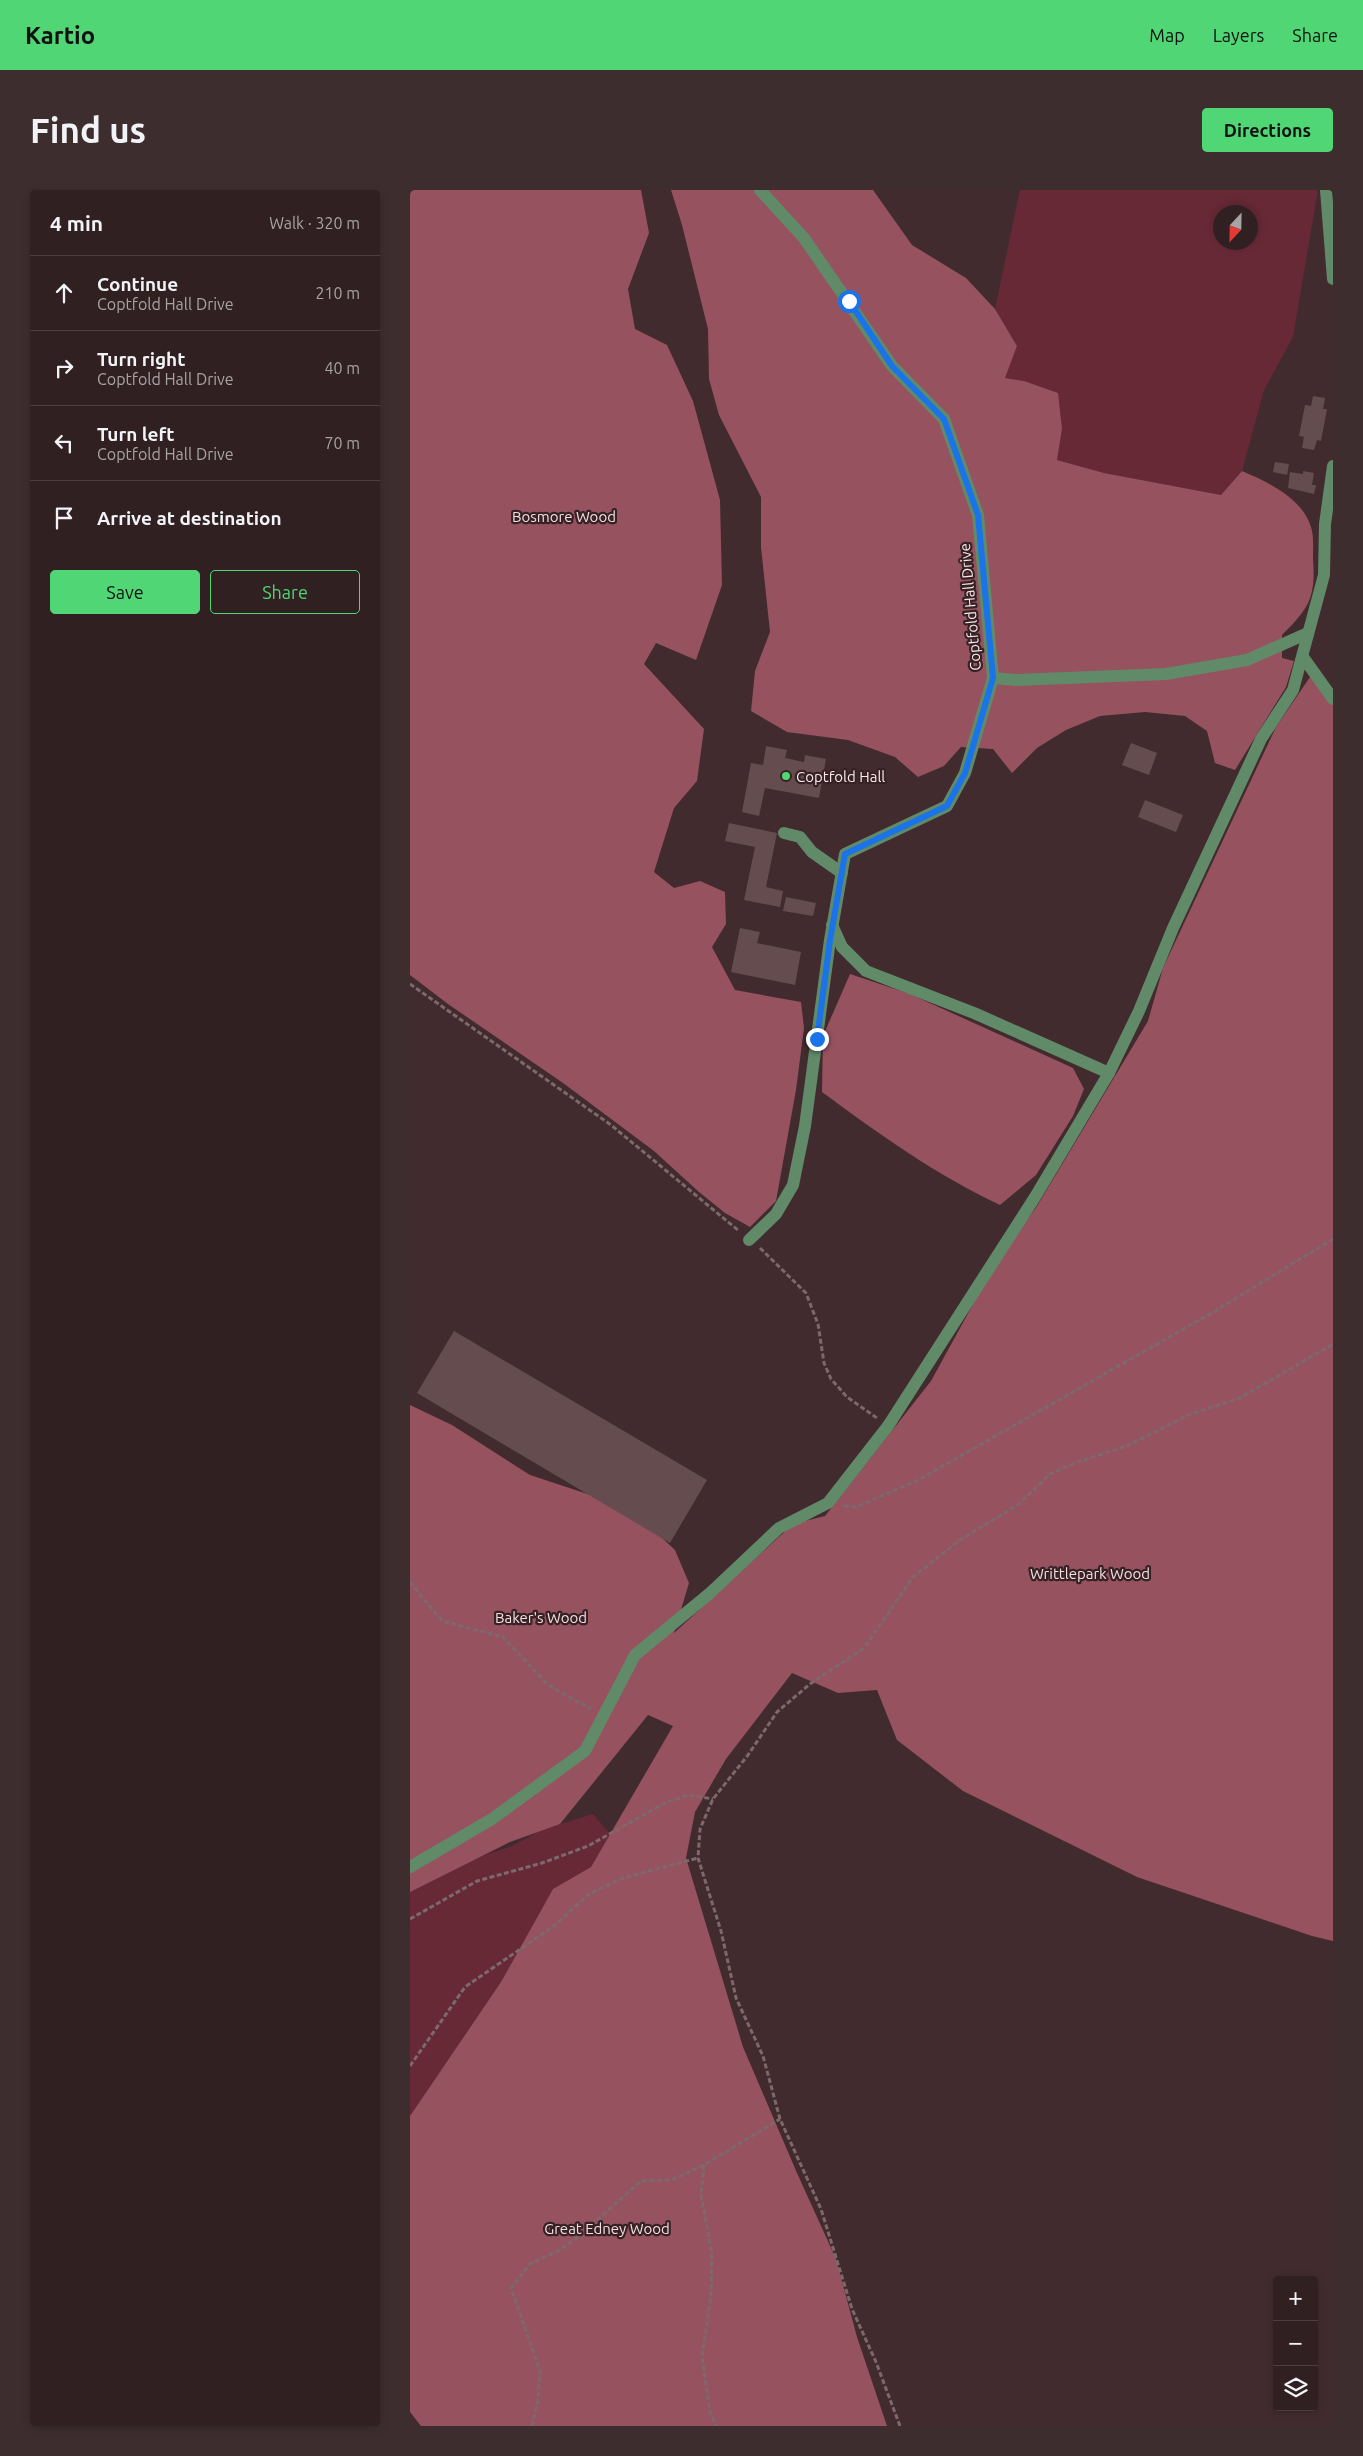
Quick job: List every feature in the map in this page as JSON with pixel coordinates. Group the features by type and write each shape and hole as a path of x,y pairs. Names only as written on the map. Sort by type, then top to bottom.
{"lane":[{"name":"Coptfold Hall Drive","path":"750,1240 776,1214 793,1185 805,1126 832,925 845,854 947,806 965,773 993,678 978,515 944,419 892,366 804,238 760,190"},
{"path":"1326,190 1333,279"},
{"path":"410,1867 492,1819 585,1751 635,1655 709,1594 779,1528 828,1503 888,1426 1034,1197 1109,1073 1139,1011 1173,928 1214,837 1261,739 1293,690 1304,657 1308,633 1324,575 1325,524 1333,466"},
{"path":"993,678 1016,680 1166,674 1247,660 1308,633"},
{"path":"1304,657 1333,699"},
{"path":"784,833 800,838 812,852 842,872"},
{"path":"832,925 842,947 866,970 974,1013 1109,1073"}],"path":[{"path":"410,984 611,1125 768,1255 806,1293 818,1324 824,1363 831,1379 847,1397 888,1426"},
{"path":"828,1503 856,1507 920,1479 1215,1311 1333,1240"},
{"path":"900,2426 876,2362 852,2309 821,2209 780,2119 763,2056 736,1998 721,1931 698,1858 700,1829 713,1799 748,1755 777,1712 810,1684 864,1648 913,1577 960,1540 1019,1504 1050,1474 1075,1463 1129,1445 1191,1414 1240,1398 1333,1344"},
{"path":"410,1582 442,1621 503,1638 548,1685 603,1716"},
{"path":"410,1919 477,1881 588,1846 665,1803 688,1795 713,1799"},
{"path":"410,2066 465,1988 554,1926 589,1894 623,1878 698,1858"},
{"path":"532,2426 538,2400 540,2371 511,2288 530,2264 558,2251 577,2238 641,2180 670,2180 704,2165 780,2119"},
{"path":"704,2165 701,2195 712,2255 711,2296 702,2357 710,2412 716,2426"}],"shaded area":[{"path":"1020,190 1318,190 1293,337 1264,390 1242,471 1221,495 1104,473 1057,460 1062,428 1024,381 1005,378 1017,346 995,309"},
{"path":"593,1814 610,1834 591,1867 553,1889 501,1982 410,2116 410,1880 512,1846 541,1830"}],"green space":[{"name":"Bosmore Wood","path":"410,190 641,190 649,233 628,289 635,329 667,345 693,401 720,500 722,585 696,660 656,643 644,664 704,729 697,781 674,808 654,872 674,888 700,881 725,892 726,924 712,947 735,990 801,1002 804,1028 796,1090 776,1201 750,1227 725,1213 654,1151 563,1083 448,1004 410,975"},
{"path":"671,190 873,190 912,245 966,278 995,309 1017,346 1005,378 1024,381 1058,393 1062,429 1057,460 1104,473 1221,495 1242,471 1273,486 1292,499 1307,517 1313,534 1314,572 1312,593 1299,617 1282,635 1282,658 1294,661 1286,687 1235,770 1215,763 1207,731 1185,716 1145,712 1100,716 1066,730 1037,748 1012,773 993,749 961,747 944,766 918,777 895,757 848,740 787,732 751,711 755,671 770,632 761,547 761,497 719,415 709,379 708,329 682,225"},
{"path":"1310,677 1333,690 1333,1941 1312,1936 1137,1877 963,1791 897,1740 877,1690 838,1693 792,1673 726,1759 695,1812 686,1858 743,2047 836,2259 857,2337 887,2426 421,2426 410,2412 410,2116 501,1982 553,1889 591,1867 673,1726 648,1715 560,1824 510,1842 410,1892 410,1405 452,1425 530,1475 630,1508 675,1550 689,1583 674,1633 793,1524 825,1516 931,1381 994,1266 1037,1206 1148,1021 1163,968 1276,727"},
{"path":"850,974 910,994 1073,1068 1084,1089 1073,1116 1036,1175 1000,1205 953,1181 886,1138 822,1092 823,1036"}],"building":[{"path":"1313,396 1325,398 1323,409 1327,409 1321,441 1317,440 1314,450 1302,448 1304,437 1299,436 1305,405 1311,406"},
{"path":"1275,462 1289,464 1287,475 1273,472"},
{"path":"1303,471 1314,473 1312,485 1316,485 1314,494 1288,488 1290,472 1303,474"},
{"path":"1131,743 1157,753 1149,775 1122,765"},
{"name":"Coptfold Hall","path":"766,746 787,750 785,758 804,762 805,755 826,759 819,798 765,788 759,816 742,812 751,763 763,765"},
{"path":"1145,800 1183,815 1176,832 1138,817"},
{"path":"729,823 777,833 766,887 783,891 780,907 744,900 755,847 725,841"},
{"path":"786,897 816,903 813,916 783,911"},
{"path":"740,928 760,932 757,943 801,952 795,985 731,972"},
{"path":"454,1331 707,1480 670,1543 417,1393"}],"place":[{"name":"Coptfold Hall","path":"786,776"}],"route":[{"path":"817,1039 830,940 845,854 947,806 965,773 993,678 978,515 944,419 892,366 849,301"}],"park label":[{"name":"Writtlepark Wood","path":"1090,1573"},
{"name":"Baker's Wood","path":"541,1617"},
{"name":"Great Edney Wood","path":"607,2228"}]}
